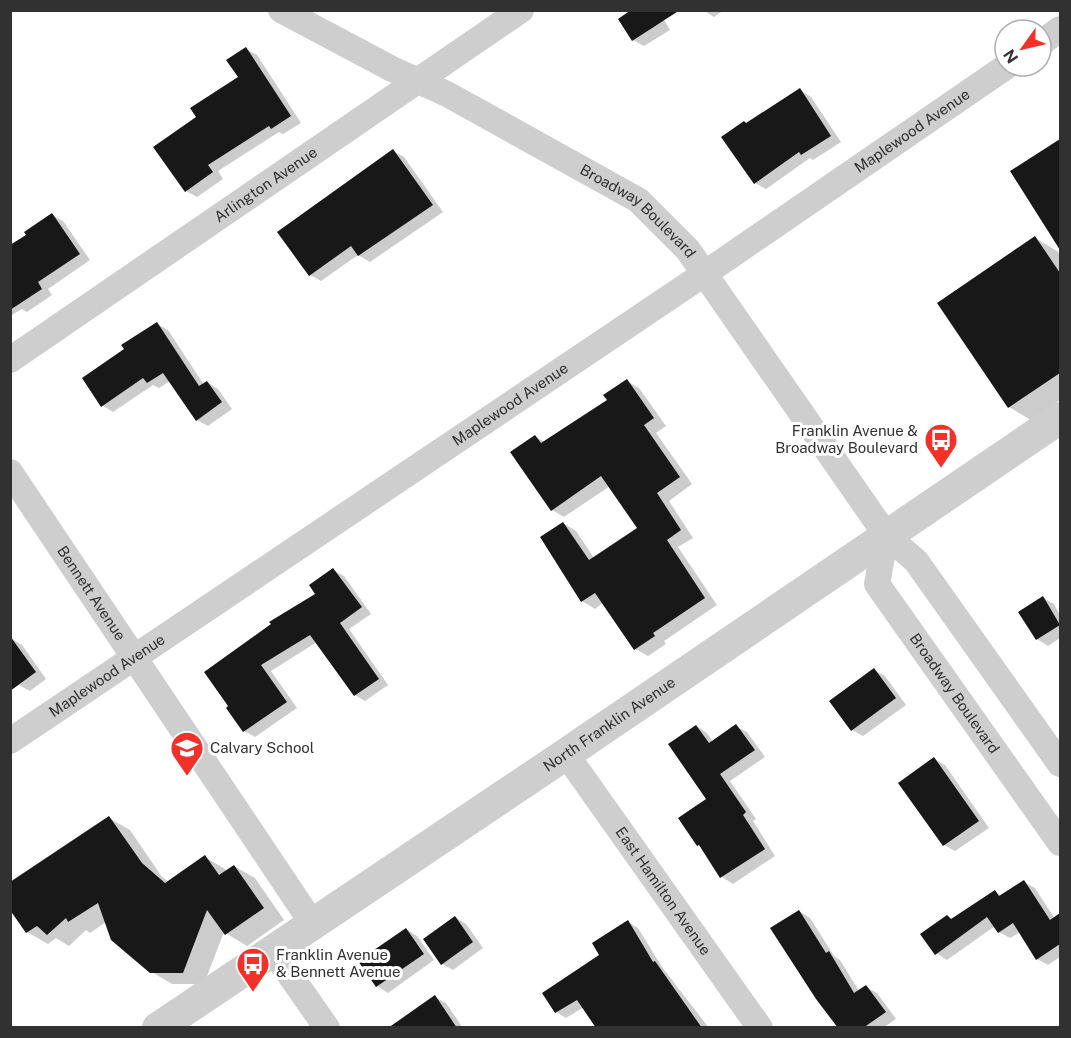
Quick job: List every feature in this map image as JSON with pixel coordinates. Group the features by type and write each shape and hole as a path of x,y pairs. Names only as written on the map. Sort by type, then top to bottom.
{"street":[{"name":"Broadway Boulevard","path":"281,10 417,81 447,94 638,200 688,250 886,535 916,561 1060,764"},
{"name":"Arlington Avenue","path":"10,360 521,10"},
{"name":"Maplewood Avenue","path":"10,741 704,274 993,76"},
{"name":"North Franklin Avenue","path":"158,1028 1060,418"},
{"name":"Bennett Avenue","path":"10,472 312,923"},
{"name":"Broadway Boulevard","path":"886,535 877,584 1060,843"},
{"name":"East Hamilton Avenue","path":"566,754 760,1028"},
{"path":"273,951 327,1028"}],"building":[{"path":"631,10 680,10 632,41 618,19"},
{"path":"246,47 291,116 271,129 269,126 208,165 213,172 185,192 153,147 196,117 190,108 238,77 226,60"},
{"path":"800,88 831,136 801,155 799,152 754,184 721,137"},
{"path":"1060,139 1060,250 1010,171"},
{"path":"393,149 433,205 358,256 351,246 309,276 277,232"},
{"path":"52,213 80,254 38,282 42,289 10,310 10,245 26,235 24,232"},
{"path":"1035,236 1060,273 1060,373 1008,408 937,303"},
{"path":"157,322 199,386 207,381 222,402 196,421 163,373 147,383 143,378 101,407 82,378 124,349 121,345"},
{"path":"627,379 654,418 644,425 680,477 657,493 681,530 667,540 705,598 653,633 655,636 634,650 595,593 581,602 540,537 563,522 589,560 637,528 601,476 551,511 510,452 535,435 541,443 607,400 603,395"},
{"path":"333,568 362,607 340,623 379,679 354,696 310,635 261,665 287,702 243,732 204,672 271,624 269,622 315,594 309,585"},
{"path":"1043,596 1060,625 1036,640 1018,612"},
{"path":"10,636 36,672 10,691"},
{"path":"874,668 896,698 851,731 829,701"},
{"path":"736,724 755,750 720,774 746,812 743,815 765,849 720,878 678,818 706,799 668,744 696,725 709,743"},
{"path":"934,757 979,821 943,846 898,783"},
{"path":"109,816 142,863 165,883 205,855 219,875 234,865 264,908 225,935 207,910 183,973 150,973 111,940 98,903 68,922 66,918 47,935 37,926 26,933 10,910 10,882"},
{"path":"1024,880 1050,920 1060,913 1060,944 1036,960 1013,923 998,933 987,917 935,955 920,934 947,915 951,919 995,890 999,896"},
{"path":"799,910 826,953 829,951 854,993 866,985 886,1012 863,1028 838,1028 816,999 770,928"},
{"path":"455,916 473,942 441,965 423,939"},
{"path":"628,920 653,962 655,961 702,1028 596,1028 577,1000 555,1013 542,993 599,955 592,943"},
{"path":"406,928 424,954 376,987 358,961"},
{"path":"435,995 457,1028 388,1028"}],"place":[{"name":"Franklin Avenue & Broadway Boulevard","path":"941,469"},
{"name":"Calvary School","path":"187,777"},
{"name":"Franklin Avenue & Bennett Avenue","path":"253,993"}]}
